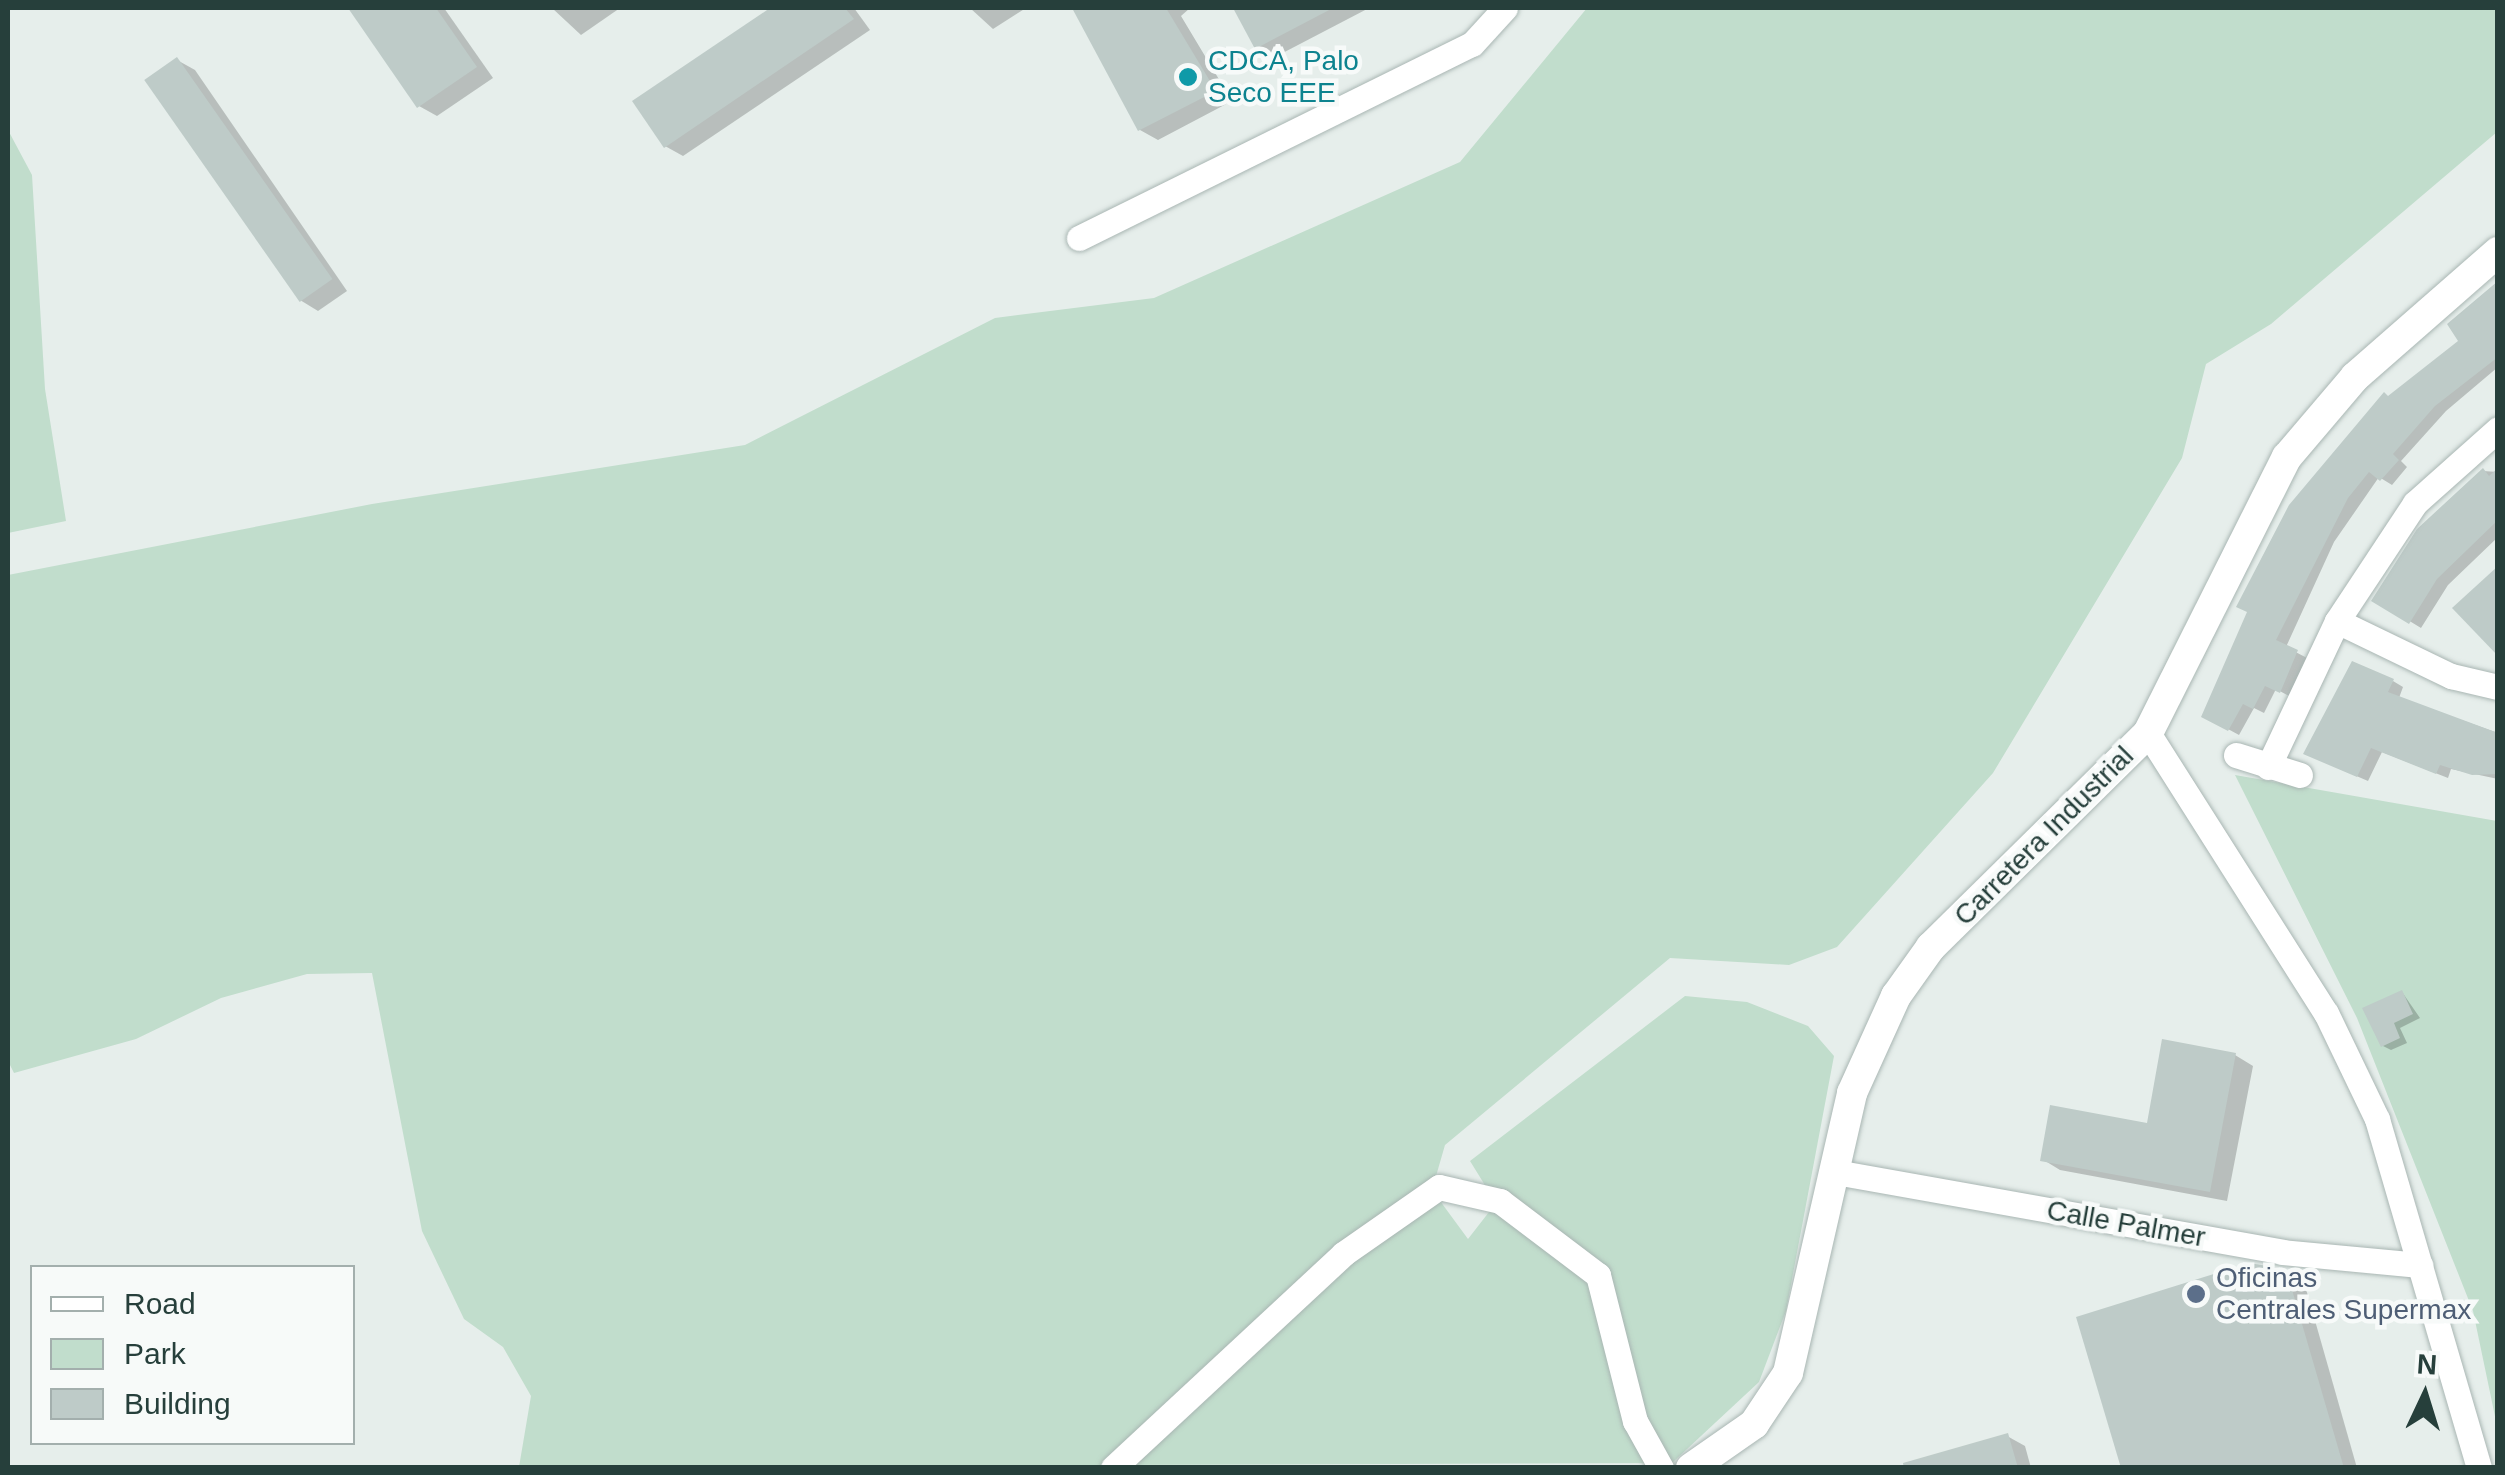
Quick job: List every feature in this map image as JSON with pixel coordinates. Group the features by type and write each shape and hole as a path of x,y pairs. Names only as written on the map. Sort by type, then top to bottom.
{"street":[{"path":"1079,238 1472,44 1504,8"},
{"name":"Carretera Industrial","path":"1691,1468 1754,1424 1781,1387 1870,1042 1931,947 2148,733 2287,456 2354,378 2498,252"},
{"path":"2268,767 2337,621 2415,503 2498,429"},
{"path":"2337,621 2451,676 2498,686"},
{"path":"2148,733 2326,1013 2377,1119 2479,1468"},
{"path":"2236,755 2300,776"},
{"name":"Calle Palmer","path":"1835,1172 2282,1252 2420,1265"},
{"path":"1113,1468 1344,1254 1440,1187 1500,1201 1598,1275 1634,1422 1661,1468"}],"green space":[{"path":"1587,8 2497,8 2497,132 2271,324 2206,364 2182,458 1993,773 1837,947 1789,965 1670,958 1445,1145 1432,1190 1468,1239 1496,1203 1470,1161 1685,996 1747,1002 1808,1026 1834,1056 1786,1311 1759,1382 1672,1463 519,1467 531,1396 503,1347 464,1319 422,1231 372,973 307,974 221,998 136,1039 14,1073 8,1061 8,575 372,504 745,445 995,318 1154,298 1460,162"},
{"path":"8,130 32,175 45,389 66,521 8,533"},
{"path":"2235,775 2497,821 2497,1426 2473,1311 2357,1018"}],"building":[{"path":"348,8 436,8 477,67 417,108"},
{"path":"770,8 845,8 854,19 664,148 632,101"},
{"name":"CDCA, Palo Seco EEE","path":"1072,8 1166,8 1216,91 1138,131"},
{"path":"1233,8 1333,8 1255,49"},
{"path":"177,57 332,279 300,302 144,80"},
{"path":"2498,281 2498,357 2435,406 2393,454 2399,460 2380,481 2369,472 2348,498 2276,640 2298,650 2280,693 2265,686 2253,709 2243,704 2228,731 2201,717 2247,612 2236,607 2289,505 2384,392 2388,396 2458,341 2447,324"},
{"path":"2483,468 2489,476 2498,468 2498,520 2437,579 2409,624 2371,601 2417,529"},
{"path":"2498,566 2498,656 2452,608"},
{"path":"2352,661 2394,679 2388,692 2498,733 2498,774 2472,775 2440,765 2436,774 2371,748 2357,777 2303,754"},
{"path":"2402,990 2413,1014 2394,1023 2400,1038 2381,1047 2362,1008"},
{"path":"2162,1039 2236,1053 2210,1192 2040,1161 2050,1105 2147,1123"},
{"path":"2249,1263 2286,1269 2344,1468 2121,1468 2076,1317"},
{"path":"2008,1433 2018,1468 1904,1468 1903,1463"}],"place":[{"name":"CDCA, Palo Seco EEE","path":"1188,77"},
{"name":"Oficinas Centrales Supermax","path":"2196,1294"}]}
